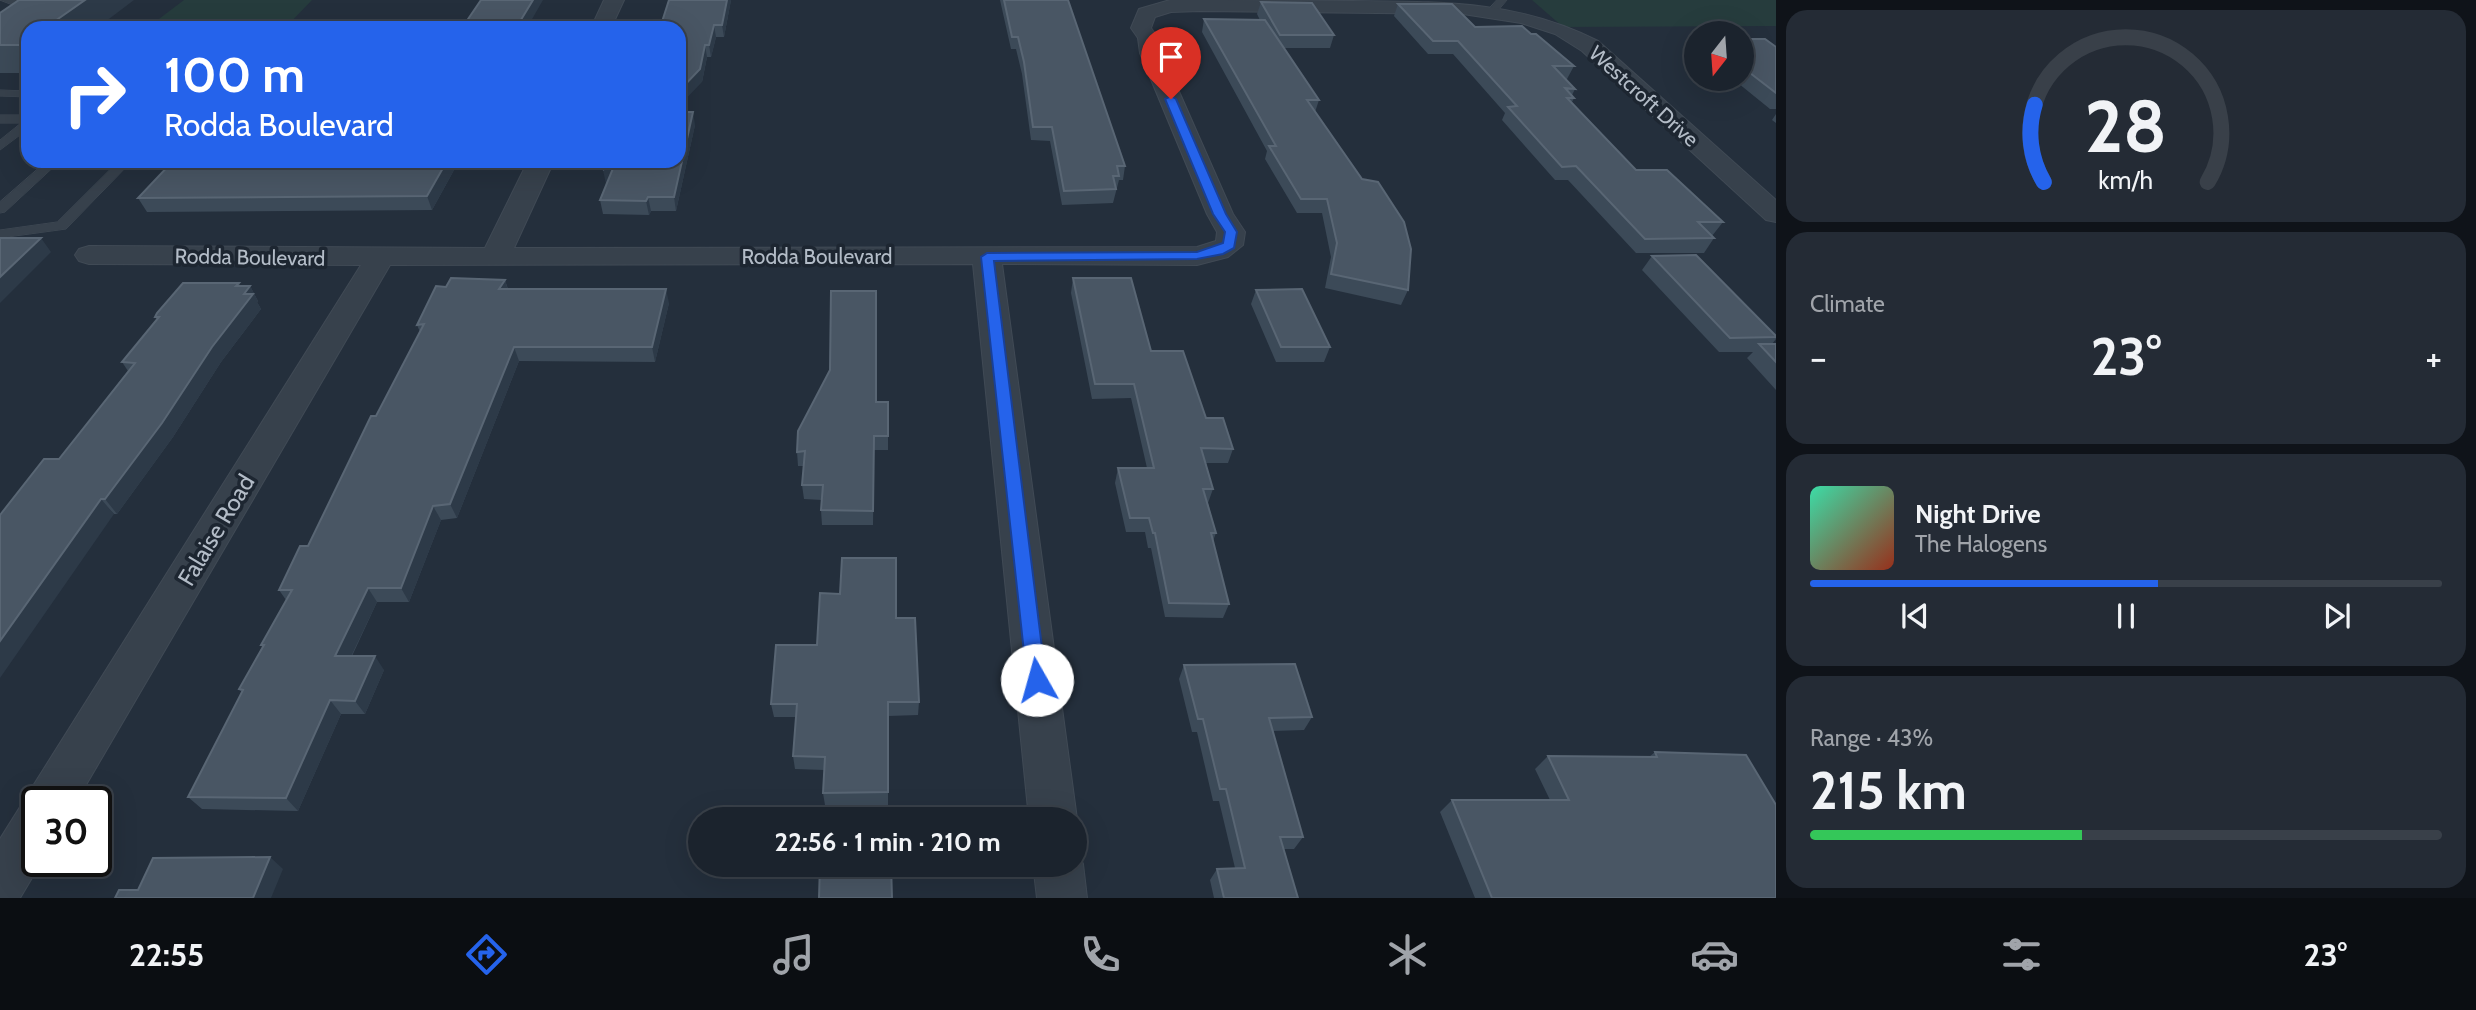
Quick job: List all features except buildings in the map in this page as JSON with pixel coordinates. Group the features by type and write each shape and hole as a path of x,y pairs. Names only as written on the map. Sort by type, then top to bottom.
{"street":[{"path":"604,21 614,0"},
{"name":"Westcroft Drive","path":"1199,3 1497,6 1554,27 1590,46 1776,214"},
{"name":"Rodda Boulevard","path":"89,255 1197,256 1229,245 1231,232 1220,214 1151,53 1148,38 1140,28 1146,13 1155,8 1199,3"},
{"path":"496,254 538,168"},
{"name":"Falaise Road","path":"60,786 380,257"},
{"path":"987,257 1052,807"},
{"path":"0,885 21,850"},
{"path":"1060,877 1062,898"}],"lane":[{"path":"5,0 35,7 18,19"},
{"path":"0,93 21,94"},
{"path":"0,119 21,120"},
{"path":"0,146 21,127"},
{"path":"0,209 46,168"},
{"path":"0,234 61,226 120,168"}],"green space":[{"path":"184,0 312,0 292,21 156,21"},
{"path":"1532,0 1776,0 1776,26 1754,26 1754,21 1684,21 1684,26 1563,27"}],"route":[{"path":"1037,680 987,257 1197,256 1229,245 1231,232 1220,214 1171,99"}]}
